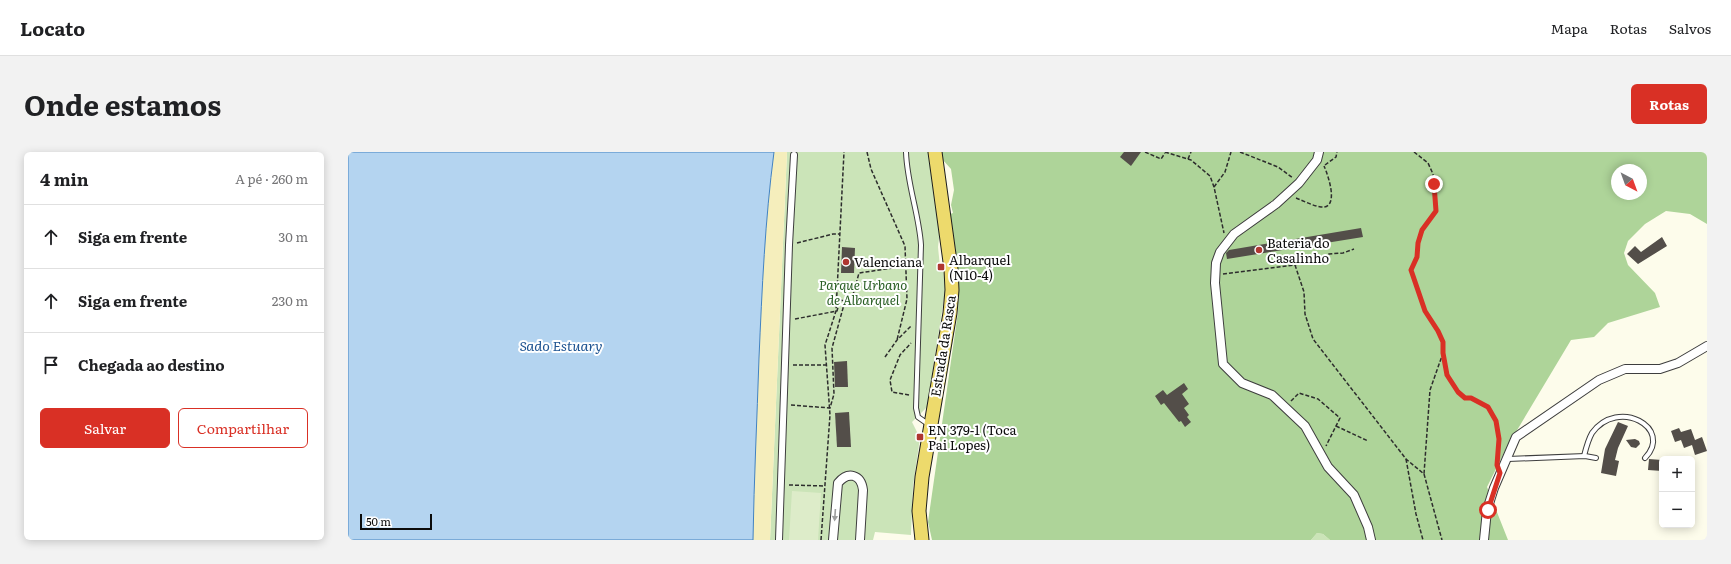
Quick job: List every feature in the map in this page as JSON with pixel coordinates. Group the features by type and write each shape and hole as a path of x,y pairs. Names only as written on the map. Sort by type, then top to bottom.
{"main road":[{"name":"Estrada da Rasca","path":"922,540 920,496 950,313 952,290 949,253 935,152"}],"street":[{"path":"779,540 789,246 794,155"},
{"path":"1318,156 1299,183 1234,234 1220,252 1216,263 1216,283 1223,364 1242,383 1272,395 1286,406 1305,426 1328,467 1354,495 1372,540"},
{"path":"1484,540 1488,510 1500,473 1508,459 1516,438 1599,380 1625,369 1660,369 1678,363 1707,346"},
{"path":"834,540 838,483 843,477 850,475 857,477 862,483 863,490 860,540"}],"lane":[{"path":"906,152 909,185 920,231 920,332 916,408 918,417 931,426"},
{"path":"1584,456 1587,443 1593,433 1601,424 1618,416 1639,421 1651,431 1652,444 1649,455 1645,458"},
{"path":"1508,459 1584,456 1596,458"}],"path":[{"path":"836,311 844,152"},
{"path":"867,152 871,169 905,246 908,299 897,340"},
{"path":"1145,152 1161,158 1165,153 1191,160 1210,176 1214,187 1226,244"},
{"path":"1188,159 1191,152"},
{"path":"1214,187 1226,172 1231,152"},
{"path":"1240,152 1278,167 1299,183"},
{"path":"1324,166 1336,157 1337,152"},
{"path":"1414,152 1428,163 1433,174 1436,211 1422,230 1418,243 1417,257 1411,270 1425,311 1443,342 1443,353 1447,375 1458,392 1465,398 1471,398 1488,407 1496,421 1499,439 1497,465 1500,473"},
{"path":"1288,193 1320,207 1326,206 1330,203 1332,196 1330,181 1318,156"},
{"path":"789,246 833,234 840,234"},
{"path":"1223,274 1296,265 1310,259 1324,257 1329,254 1343,254 1354,249"},
{"path":"1296,265 1304,292 1305,314 1313,339 1406,459 1424,474"},
{"path":"822,540 830,408 825,345 840,300 851,302 859,273 906,266"},
{"path":"830,408 834,394 832,348 845,301"},
{"path":"787,320 836,311"},
{"path":"885,357 897,340 920,318"},
{"path":"916,396 892,392 890,380 900,355 920,332"},
{"path":"1442,540 1424,474 1430,390 1443,353"},
{"path":"786,364 827,366"},
{"path":"1286,406 1299,393 1318,399 1340,418 1321,455"},
{"path":"784,405 830,408"},
{"path":"1336,426 1368,441"},
{"path":"1406,459 1416,514 1423,540"},
{"path":"781,484 825,486"}],"green space":[{"name":"Parque Urbano de Albarquel","path":"787,152 929,152 940,230 938,247 940,267 946,276 946,286 927,407 912,422 920,438 913,486 911,535 875,532 873,540 770,540"},
{"path":"942,152 1707,152 1707,224 1690,214 1666,211 1645,224 1628,241 1624,253 1628,265 1655,293 1660,307 1608,323 1594,337 1571,340 1507,447 1487,487 1508,540 1330,540 1323,534 1317,533 1311,540 932,540 928,522 958,312 959,284 957,259 950,214 953,213 951,205 954,190 951,169 942,159"},
{"path":"792,491 821,493 818,540 789,540"},
{"path":"1317,533 1323,534 1330,540 1311,540"}],"sand":[{"path":"774,152 787,152 770,540 753,540 763,280 768,203"}],"water":[{"name":"Sado Estuary","path":"348,152 774,152 768,203 763,280 753,540 348,540"}],"building":[{"path":"1124,152 1141,152 1131,166 1120,157"},
{"name":"Bateria do Casalinho","path":"1361,228 1363,237 1227,259 1226,253 1229,250"},
{"path":"1662,237 1667,246 1638,264 1627,254 1635,246 1641,252"},
{"path":"842,247 855,248 854,273 841,273"},
{"path":"847,361 848,387 835,387 834,362"},
{"path":"1184,383 1188,389 1182,394 1189,404 1184,408 1189,415 1187,417 1191,422 1185,427 1181,421 1179,422 1164,403 1161,405 1155,396 1163,390 1167,395"},
{"path":"849,412 851,447 837,447 835,413"},
{"path":"1618,422 1628,426 1618,448 1615,460 1619,461 1616,476 1601,473 1605,449"},
{"path":"1679,428 1681,432 1691,429 1695,440 1702,437 1707,451 1695,455 1692,445 1684,448 1681,440 1675,442 1671,431"},
{"path":"1635,439 1639,441 1640,444 1636,448 1631,447 1626,440"},
{"path":"1649,459 1659,460 1659,471 1648,470"}],"place":[{"name":"Bateria do Casalinho","path":"1259,250"},
{"name":"Valenciana","path":"846,262"},
{"name":"Albarquel (N10-4)","path":"941,267"},
{"name":"EN 379-1 (Toca Pai Lopes)","path":"920,437"}],"route":[{"path":"1434,184 1436,211 1422,230 1418,243 1417,257 1411,270 1425,311 1443,342 1443,353 1447,375 1458,392 1465,398 1471,398 1488,407 1496,421 1499,439 1497,465 1500,473 1488,510"}]}
